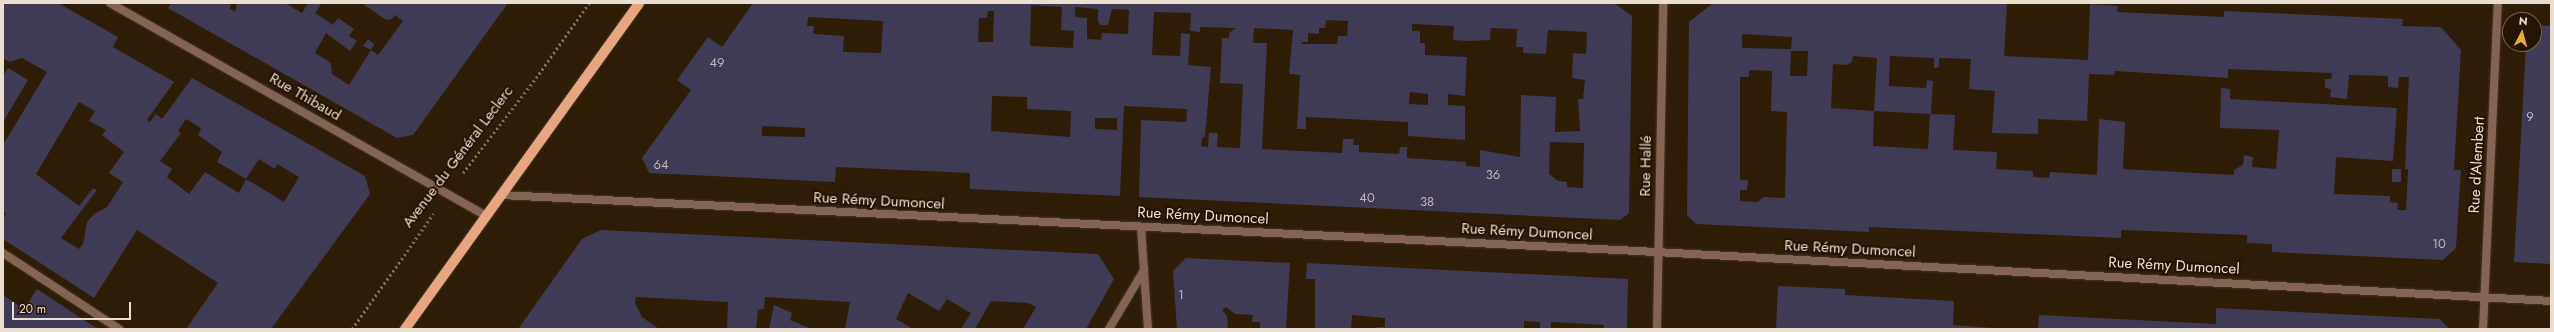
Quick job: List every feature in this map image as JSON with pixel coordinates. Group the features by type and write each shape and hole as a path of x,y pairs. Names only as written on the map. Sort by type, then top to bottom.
{"main road":[{"path":"406,329 500,195 639,3"}],"street":[{"name":"Rue Thibaud","path":"110,3 486,216"},
{"name":"Rue Hallé","path":"1657,329 1663,3"},
{"name":"Rue d'Alembert","path":"2483,329 2498,3"},
{"name":"Rue Rémy Dumoncel","path":"500,195 1658,252 2551,301"},
{"path":"1142,227 1148,329"},
{"path":"3,253 120,329"},
{"path":"1109,329 1144,270"}],"path":[{"name":"Avenue du Général Leclerc","path":"352,329 447,194 536,78 589,3"}],"building":[{"path":"3,3 58,3 118,37 113,47 174,82 147,120 150,122 156,114 162,119 192,78 365,176 370,194 271,329 186,329 218,283 137,230 94,298 3,239 3,219 6,213 3,211 3,145 47,72 22,58 10,62 3,58","holes":["79,102 95,111 89,121 106,130 102,135 124,152 109,173 123,182 107,207 94,214 87,222 83,244 79,249 61,238 97,190 93,188 79,206 36,174","186,119 201,128 198,135 222,152 217,162 246,179 239,193 205,172 189,194 167,177 172,169 160,161 181,133 178,131","259,159 275,169 277,164 299,177 284,202 246,179"]},
{"path":"171,3 231,3 230,9 235,12 237,3 285,3 302,13 308,3 322,3 315,13 333,25 338,18 354,29 349,36 357,41 350,51 326,33 315,53 331,63 332,74 349,85 371,50 378,55 403,21 395,15 392,19 386,20 362,3 508,3 413,135 397,138 168,8"},
{"path":"753,3 1614,3 1632,16 1629,213 1620,220 1139,197 1141,120 1186,122 1187,109 1124,106 1120,196 970,189 970,173 836,167 835,182 649,173 642,158 691,90 677,80 708,37 722,47","holes":["1031,5 1062,7 1061,30 1074,31 1073,48 1030,46","1075,7 1098,9 1098,21 1100,25 1108,25 1112,9 1129,10 1128,34 1102,33 1101,40 1087,39 1087,18 1075,17","988,11 994,11 993,42 978,42 979,18 987,18","1154,12 1191,13 1190,31 1200,32 1200,27 1236,28 1229,33 1229,38 1222,38 1220,83 1243,84 1240,148 1217,147 1218,133 1209,133 1208,147 1201,146 1202,138 1205,136 1211,67 1188,65 1190,34 1181,33 1180,56 1152,55","808,17 883,21 881,53 843,52 844,36 813,34 814,26 807,26","1326,20 1348,21 1347,36 1338,36 1337,44 1301,44 1302,42 1308,42 1308,33 1319,34 1319,28 1325,28","1412,24 1454,26 1453,40 1469,41 1490,40 1491,28 1517,29 1516,47 1523,47 1523,53 1546,54 1548,30 1587,32 1586,54 1573,53 1572,78 1585,80 1583,99 1578,99 1580,131 1555,132 1556,97 1521,95 1520,157 1480,150 1480,167 1466,166 1466,162 1407,158 1407,147 1400,147 1399,154 1359,152 1359,145 1353,145 1354,139 1343,139 1342,153 1262,149 1267,43 1253,43 1254,28 1293,30 1289,74 1300,75 1297,129 1306,129 1306,117 1408,122 1408,136 1465,140 1465,106 1448,105 1448,94 1465,96 1467,57 1425,55 1425,43 1420,43 1420,31 1412,31","1410,92 1428,94 1428,105 1409,104","992,96 1027,97 1027,109 1071,111 1070,137 991,131","1095,118 1117,118 1117,130 1095,129","762,126 805,128 805,137 762,136","1550,142 1584,143 1583,188 1567,187 1567,182 1558,181 1549,174"]},
{"path":"1713,3 2007,3 2004,56 2088,60 2090,4 2118,6 2117,12 2224,17 2224,11 2403,19 2402,26 2441,27 2461,50 2454,170 2461,170 2456,248 2443,260 2272,252 2272,244 2247,243 2247,235 2121,230 2121,238 1869,227 1869,232 1696,224 1687,215 1689,22","holes":["1742,34 1792,37 1791,51 1808,51 1807,76 1790,76 1791,49 1742,48","1853,56 1877,58 1874,111 1831,108 1833,64 1846,65 1852,62","1890,56 1934,58 1934,68 1939,67 1939,58 1971,59 1969,89 1995,91 1992,133 2038,134 2038,119 2087,121 2089,74 2114,75 2115,71 2228,78 2228,69 2332,73 2331,79 2325,79 2325,88 2331,89 2330,97 2347,99 2349,75 2388,76 2388,87 2398,88 2399,77 2409,77 2405,169 2408,169 2406,210 2397,210 2398,203 2390,202 2390,196 2334,194 2336,157 2393,161 2397,108 2230,99 2230,89 2221,88 2220,128 2279,130 2276,169 2252,167 2253,157 2244,155 2243,165 2234,170 2234,175 2123,169 2125,122 2099,119 2097,175 2050,172 2049,178 2033,177 2033,171 1996,169 1997,152 1953,150 1955,115 1931,114 1933,81 1927,80 1926,88 1889,86","1749,70 1772,71 1771,111 1787,112 1785,198 1763,197 1758,202 1740,201 1740,190 1747,190 1748,180 1740,180 1740,77 1749,77","1874,111 1930,114 1928,149 1873,146"]},
{"path":"2542,25 2551,26 2551,264 2514,262 2526,52 2542,52"},
{"path":"368,39 374,44 371,50 363,46"},
{"path":"8,68 28,80 3,122 3,76"},
{"path":"2392,169 2401,169 2401,182 2392,182"},
{"path":"601,230 1098,254 1114,279 1086,329 1023,329 1036,307 1028,303 991,301 975,329 961,329 971,313 947,299 939,311 908,293 896,319 913,329 845,329 850,302 765,297 764,309 758,310 756,329 727,329 728,302 636,297 635,303 642,317 659,329 518,329 582,239"},
{"path":"1186,258 1290,263 1286,329 1260,329 1260,322 1252,322 1253,315 1235,314 1226,307 1222,310 1227,316 1228,329 1177,329 1173,271"},
{"path":"1307,263 1628,279 1627,329 1603,329 1604,325 1551,322 1551,329 1540,329 1540,322 1524,321 1524,329 1377,329 1377,327 1385,327 1385,318 1352,315 1351,329 1315,329 1315,279 1306,279"},
{"path":"1778,286 1845,289 1845,295 1954,301 1953,325 2006,329 1776,329"},
{"path":"37,289 99,329 3,329 3,295 24,309"},
{"path":"774,305 792,313 790,320 812,329 769,329"},
{"path":"2216,308 2440,319 2449,329 2038,329 2039,315 2216,324"}]}
